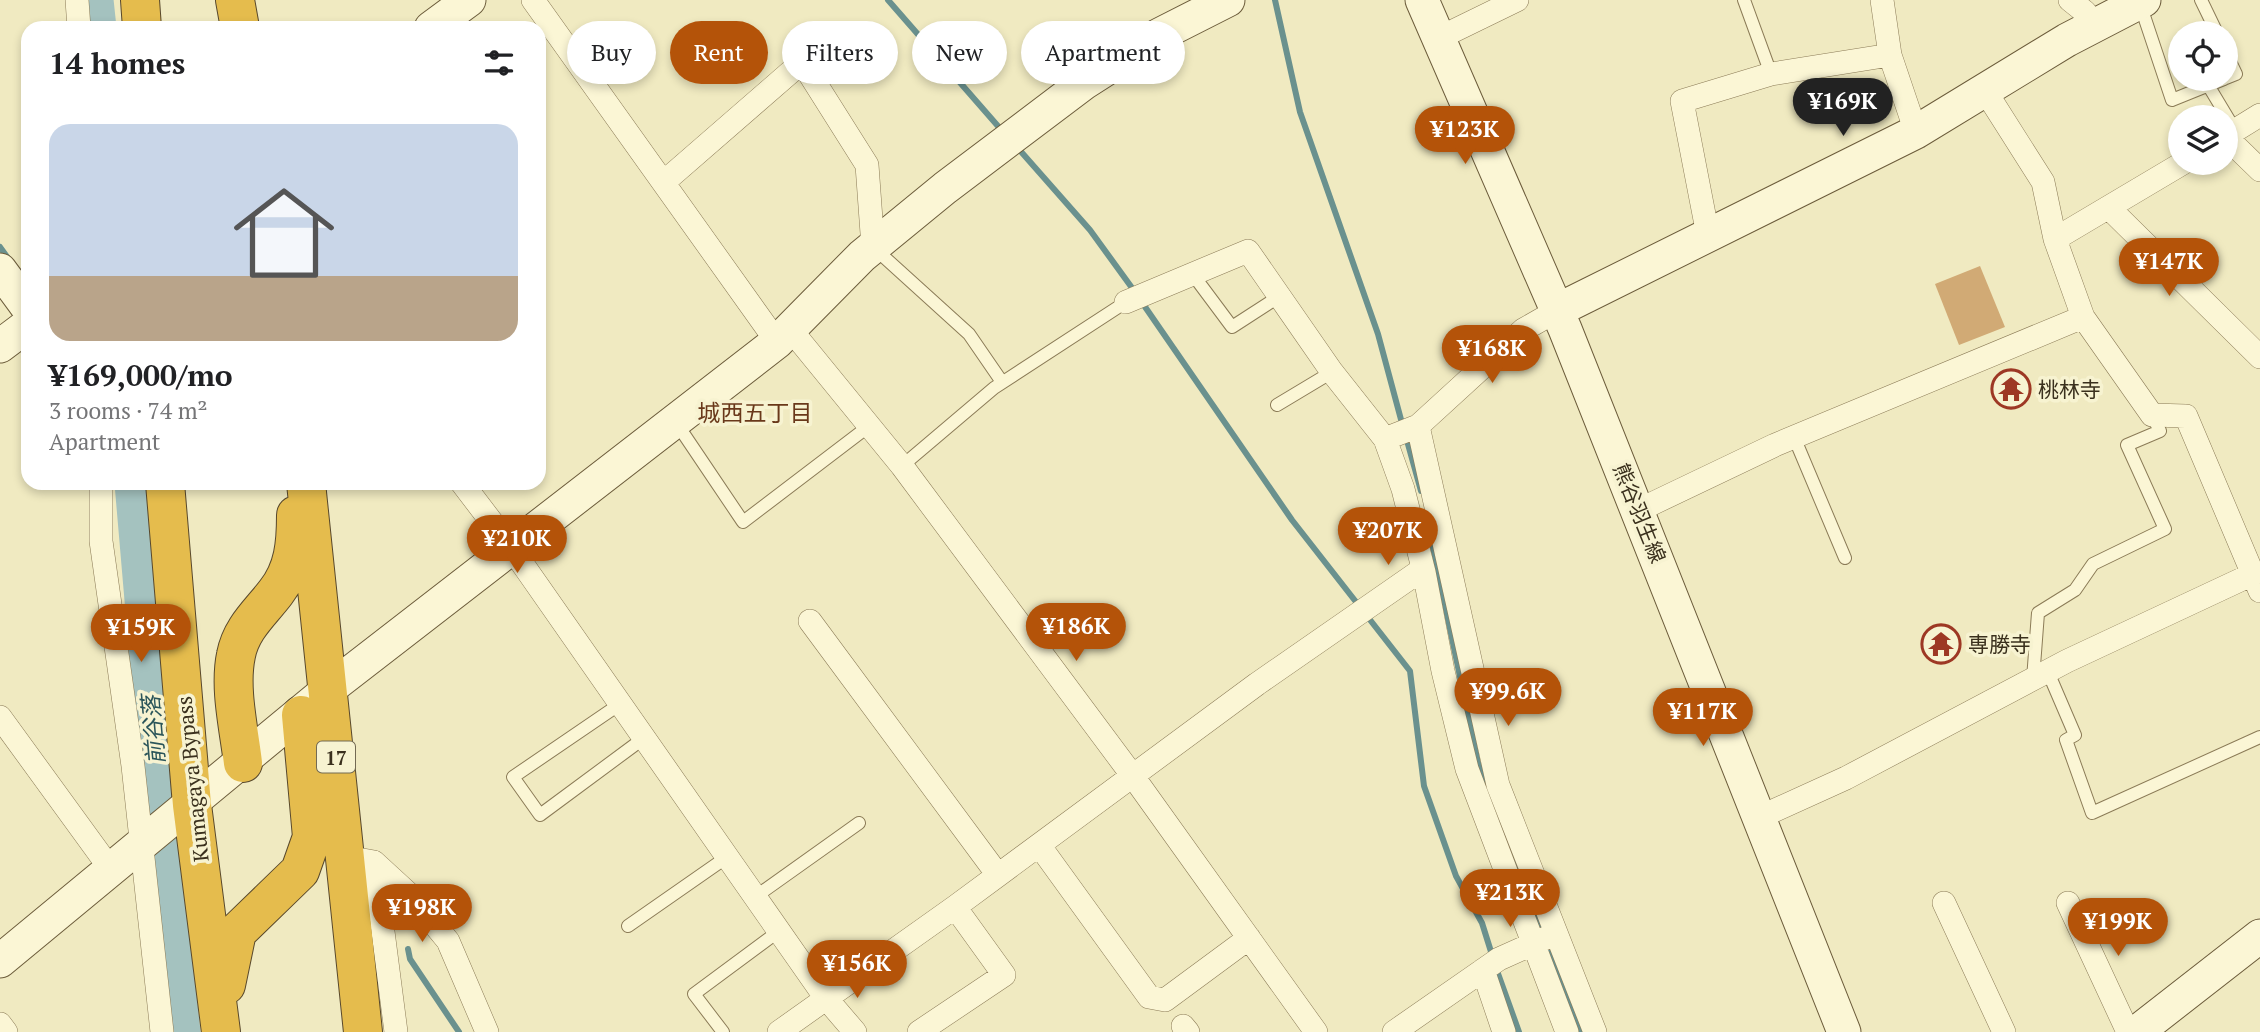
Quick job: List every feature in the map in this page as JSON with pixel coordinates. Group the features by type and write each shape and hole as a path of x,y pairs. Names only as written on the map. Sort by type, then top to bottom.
{"highway":[{"path":"140,0 142,21"},
{"path":"235,0 239,21"},
{"name":"Kumagaya Bypass","path":"166,490 192,805 220,1023"},
{"name":"17","path":"243,763 236,698 236,655 248,624 278,590 296,551 296,509 306,490"},
{"name":"17","path":"307,490 329,689 360,860 363,1032"},
{"name":"17","path":"220,1023 237,932 300,871 312,837 301,715"}],"street":[{"path":"77,0 78,21"},
{"path":"440,21 469,0"},
{"path":"533,0 664,182 784,336 869,426 902,467 1132,775 1316,1032"},
{"path":"0,961 113,871 329,689 784,336 873,247 1010,139 1084,83 1148,42 1228,0"},
{"name":"熊谷羽生線","path":"1422,0 1558,310 1844,1032"},
{"path":"1439,38 1517,0"},
{"path":"1882,0 1890,55 1916,132"},
{"path":"2070,0 2085,12 2094,25"},
{"path":"1595,1032 1545,938 1467,769 1403,489 1403,432 1523,330 1558,310 1916,132 2094,25 2142,1"},
{"path":"1708,235 1682,101 1772,74 1890,55"},
{"path":"664,182 802,62 867,165 873,247"},
{"path":"1759,817 1846,778 2041,675 2249,581 2186,416 2152,415 2083,317 2055,239 2043,182 1984,89"},
{"path":"2238,128 2260,115"},
{"path":"2238,144 2260,170"},
{"path":"2055,239 2168,172"},
{"path":"2109,208 2260,357"},
{"path":"1126,302 1191,272 1248,251 1332,372 1403,432 1498,785 1545,938 1567,1032"},
{"path":"0,270 21,298"},
{"path":"1639,510 1794,437 2083,317"},
{"path":"0,346 21,331"},
{"path":"101,490 102,541 133,766 162,1032"},
{"path":"467,490 510,546 825,997 855,1032"},
{"path":"779,1032 955,907 1132,775 1417,573 1424,572"},
{"path":"810,621 998,875"},
{"path":"0,717 113,871"},
{"path":"1039,845 1149,997 1165,1000 1248,938"},
{"path":"360,860 396,1032"},
{"path":"360,860 411,895 448,941 486,1032"},
{"path":"1944,903 2004,1032"},
{"path":"2068,903 2128,1032"},
{"path":"919,1032 1004,975 955,907"},
{"path":"2137,1032 2260,936"},
{"path":"1394,1032 1490,965 1545,938"},
{"path":"1490,965 1504,1032"},
{"path":"0,1024 6,1032"}],"lane":[{"path":"1744,0 1772,74"},
{"path":"2202,0 2212,21"},
{"path":"2142,1 2168,87"},
{"path":"2169,91 2172,100 2194,91"},
{"path":"873,247 969,334 1002,382"},
{"path":"1191,272 1232,327 1280,296"},
{"path":"902,467 1002,382 1126,302"},
{"path":"1277,405 1332,372"},
{"path":"2152,415 2160,431 2127,445 2165,529 2093,564 2075,590 2038,613 2041,675 2076,735 2066,740 2092,813 2260,737"},
{"path":"674,419 743,522 869,426"},
{"path":"1794,437 1844,558"},
{"path":"621,704 513,778 540,815 644,738"},
{"path":"755,897 859,823"},
{"path":"628,926 727,857"},
{"path":"723,1032 694,994 779,931"}],"building":[{"path":"1980,266 2005,327 1959,345 1935,284"}],"waterway":[{"name":"前谷落","path":"96,0 98,21"},
{"path":"888,0 1004,133"},
{"path":"1275,0 1300,112 1378,334 1403,427"},
{"path":"1016,146 1090,230 1135,292"},
{"path":"0,247 10,261"},
{"path":"1141,301 1292,520 1410,671 1424,786 1456,876 1482,923 1493,958"},
{"path":"1406,437 1421,491"},
{"name":"前谷落","path":"133,490 160,810"},
{"path":"1427,518 1478,763 1489,791"},
{"path":"1502,827 1580,1032"},
{"name":"前谷落","path":"164,849 183,1032"},
{"path":"408,949 410,959 459,1032"},
{"path":"1496,968 1519,1032"}],"place":[{"name":"桃林寺","path":"2011,389"},
{"name":"専勝寺","path":"1941,644"}],"district":[{"name":"城西五丁目","path":"755,412"}]}
